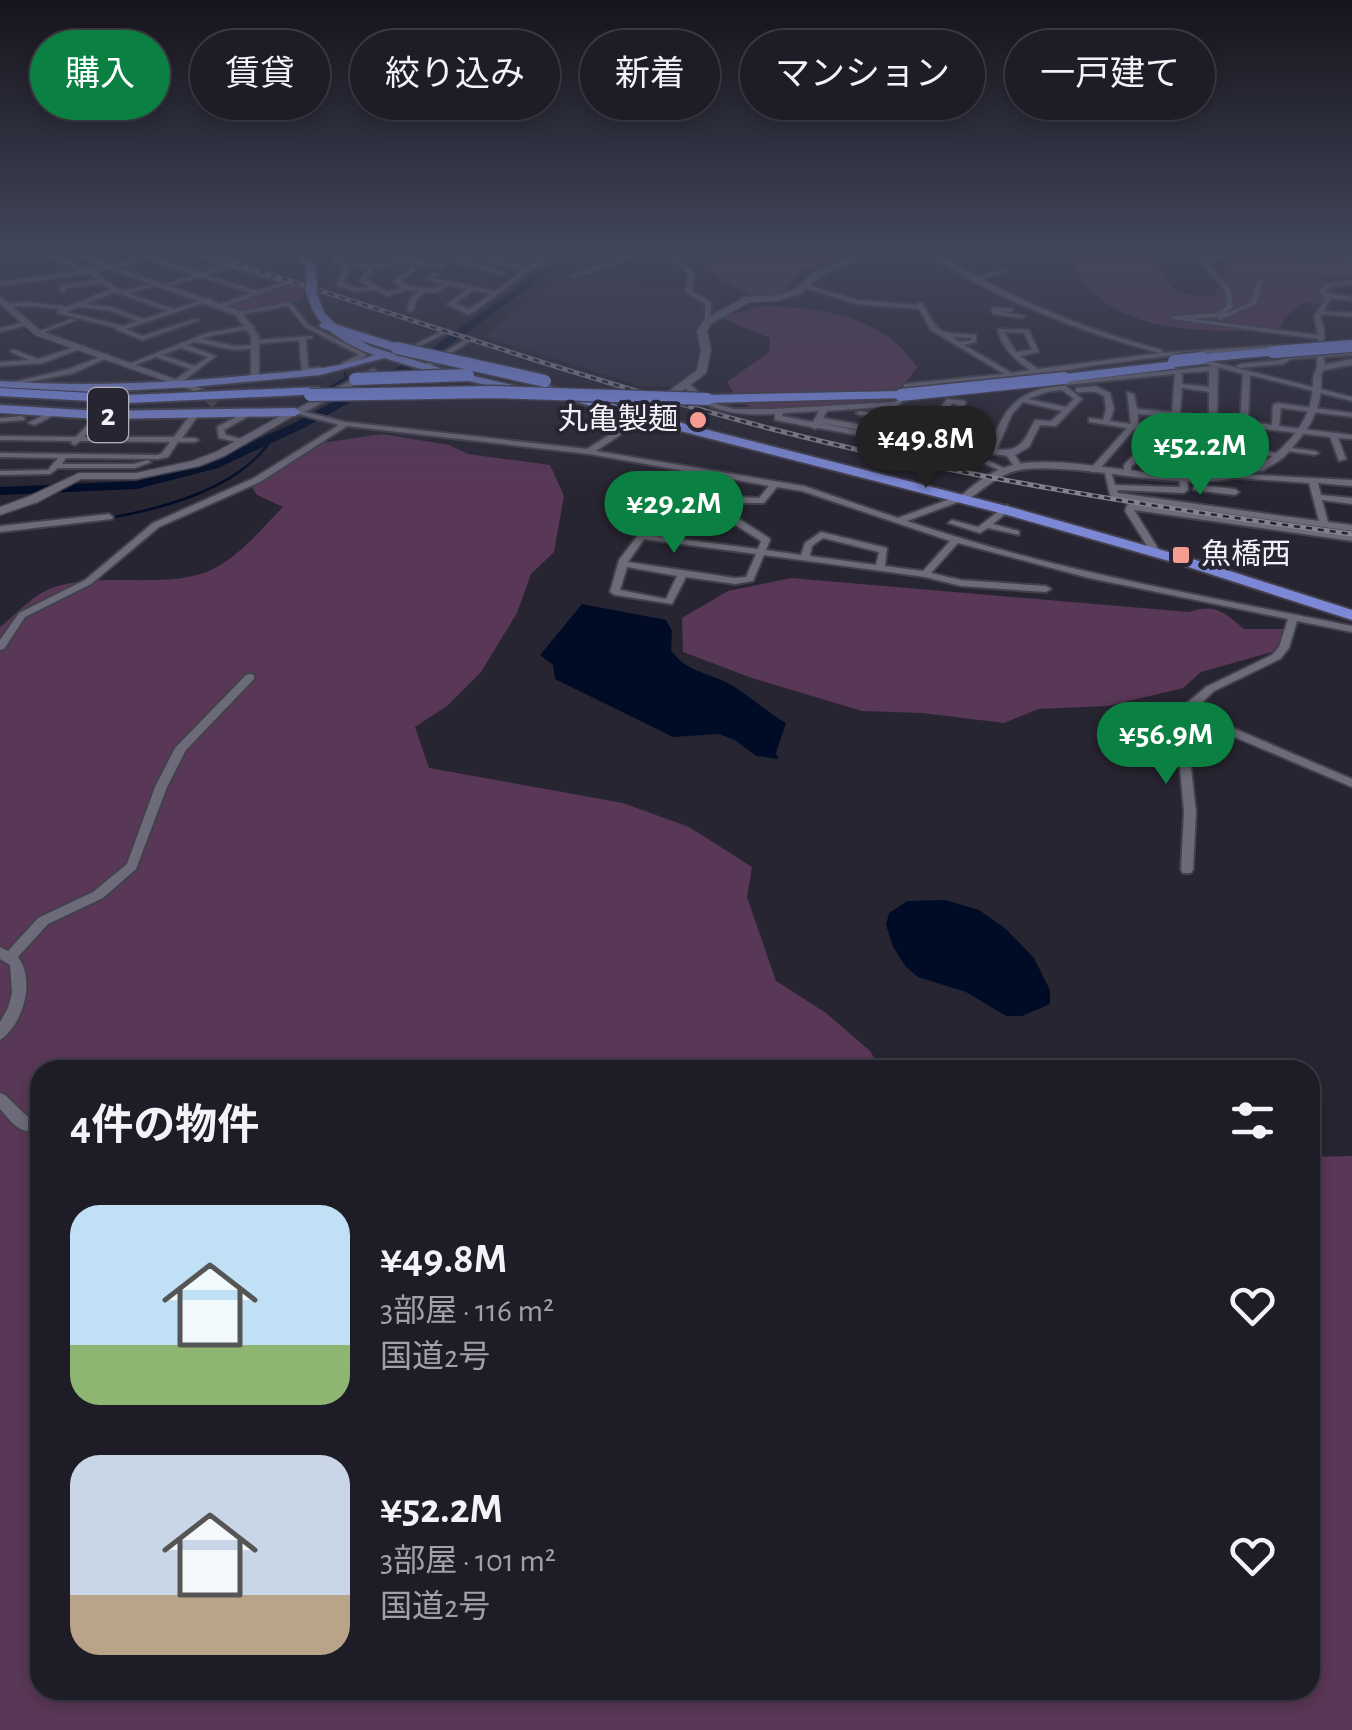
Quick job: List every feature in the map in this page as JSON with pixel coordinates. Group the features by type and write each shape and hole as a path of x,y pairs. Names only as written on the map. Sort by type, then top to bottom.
{"highway":[{"path":"332,334 426,366 642,416"},
{"name":"2","path":"1,405 52,415 98,416 194,414 218,409 248,413 304,404 493,392 896,396 1057,380 1179,361 1209,362 1352,348"},
{"path":"390,354 552,382 708,395"},
{"name":"2","path":"1,405 114,390 195,387 352,368 390,354"},
{"path":"43,399 450,374 497,378 966,496 1049,525 1154,550 1352,616"},
{"name":"2","path":"1,405 43,399 128,398 304,404"},
{"path":"43,399 138,406 304,404 366,399 564,399"}],"main road":[{"path":"38,334 195,387"},
{"path":"642,416 687,386 706,363 702,334"},
{"path":"0,511 70,480 164,472 207,459 304,404"}],"street":[{"path":"134,364 209,334"},
{"path":"254,334 255,378"},
{"path":"194,339 235,348 315,334"},
{"path":"302,338 304,370 337,367 364,355 329,334"},
{"path":"390,354 412,349 441,334"},
{"path":"952,417 924,412 904,437 1010,454 1026,445 1038,422 1053,424 1078,399 1057,380 1016,354 1001,334"},
{"path":"1016,354 1036,352 1028,334"},
{"path":"1098,334 1179,361 1228,367 1283,362 1279,353"},
{"path":"1273,334 1352,348"},
{"path":"1319,334 1321,368"},
{"path":"942,335 974,336 974,341 958,344"},
{"path":"942,335 1012,376"},
{"path":"390,386 470,339"},
{"path":"1279,353 1319,341"},
{"path":"1176,415 1179,361 1196,342"},
{"path":"179,380 213,356 180,345"},
{"path":"1179,361 1259,346 1279,353 1319,356 1352,348"},
{"path":"0,364 37,361 82,347"},
{"path":"13,351 37,361"},
{"path":"66,353 103,357"},
{"path":"156,354 195,368"},
{"path":"20,418 1,405 27,376 67,372 103,357"},
{"path":"1213,420 1209,362 1348,399"},
{"path":"1238,476 1262,469 1301,433 1314,411 1321,368 1352,364"},
{"path":"374,371 304,404 326,420 346,424 589,452 774,485 837,499 956,540 1168,594 1352,629"},
{"path":"1244,424 1247,372"},
{"path":"687,386 698,400 714,407 779,411 896,404 908,397 907,386 1012,376 1096,388 1107,395 1110,408 1106,422"},
{"path":"992,452 1011,406 1057,380"},
{"path":"1179,386 1213,390"},
{"path":"1094,470 1132,426 1130,394"},
{"path":"871,414 896,396"},
{"path":"1023,400 1068,410"},
{"path":"934,442 962,403 950,401 939,414"},
{"path":"1275,428 1278,405 1352,415"},
{"path":"779,411 778,418 817,423 824,409"},
{"path":"824,409 916,421"},
{"path":"1134,411 1352,437"},
{"path":"242,442 222,436 220,429 248,413"},
{"path":"55,466 135,466 158,458 194,414"},
{"path":"32,423 52,415"},
{"path":"0,473 50,472 98,416"},
{"path":"589,452 642,416"},
{"path":"1092,420 1181,435"},
{"path":"1228,445 1231,422"},
{"path":"0,646 22,615 88,582 156,526 257,480 346,424"},
{"path":"1334,435 1342,460"},
{"path":"0,438 196,440"},
{"path":"1190,454 1200,440 1314,453"},
{"path":"872,441 987,462 1006,471"},
{"path":"1128,472 1127,467 1144,449 1214,456 1262,469"},
{"path":"1010,454 1020,467"},
{"path":"0,455 158,458"},
{"path":"899,521 966,496 1006,471 1054,463 1108,471 1352,484"},
{"path":"1108,471 1114,495 1352,528"},
{"path":"688,503 705,474"},
{"path":"1112,487 1184,490 1183,476"},
{"path":"1218,477 1218,490"},
{"path":"723,497 731,478"},
{"path":"1281,480 1284,492"},
{"path":"1312,481 1324,525"},
{"path":"642,498 700,504 704,498 761,500 774,485"},
{"path":"1152,488 1154,501"},
{"path":"1197,488 1235,492"},
{"path":"1317,497 1352,501"},
{"path":"622,564 735,581 750,578 766,540 729,517 740,498"},
{"path":"821,510 837,499"},
{"path":"1154,550 1129,512 1130,506 1352,538"},
{"path":"952,523 980,530 1007,508"},
{"path":"0,529 109,517"},
{"path":"987,525 1016,533"},
{"path":"804,559 808,545 821,535 884,550 880,568"},
{"path":"684,574 668,602 615,592 622,564 642,536 925,574 962,583 1046,590"},
{"path":"925,574 956,540"},
{"path":"968,556 976,545"},
{"path":"1188,870 1190,812 1180,739 1186,712 1210,689 1276,657 1284,648 1294,616"},
{"path":"0,632 15,624"},
{"path":"0,1034 22,989 16,962 5,955 43,921 98,895 132,866 161,787 181,748 250,677"},
{"path":"1186,712 1352,783"},
{"path":"0,1099 26,1125"}],"shaded area":[{"path":"703,334 700,366 682,387 640,386 484,336"},
{"path":"760,334 883,334 917,367 899,389 875,403 815,410 750,407 727,382 769,352 770,338"},
{"path":"382,434 449,445 468,454 550,465 564,496 554,552 531,574 517,613 481,672 447,706 415,727 429,768 623,803 689,827 752,867 747,897 776,981 826,1013 876,1060 30,1060 30,1700 1320,1700 1320,1157 1352,1156 1352,1730 0,1730 0,627 33,599 55,587 94,581 179,578 215,568 243,548 283,507 257,495 248,481 315,444"},
{"path":"791,578 1189,612 1213,609 1244,629 1287,629 1276,651 1201,672 1183,688 1108,706 1038,709 1004,723 922,713 862,711 752,678 683,652 682,618 728,591"}],"water":[{"path":"582,604 666,620 672,631 671,650 683,662 734,686 786,723 776,753 778,759 756,756 735,740 719,734 673,737 555,679 553,665 540,655"},
{"path":"945,900 979,910 1006,929 1034,958 1050,990 1050,1004 1022,1016 1006,1016 966,992 918,977 906,967 893,947 886,925 889,913 907,901"}],"waterway":[{"path":"32,334 64,345"},
{"path":"0,491 137,485 213,465 300,425 433,352 459,334"},
{"path":"326,390 346,378 345,373"},
{"path":"297,408 310,400"},
{"path":"53,417 68,417"},
{"path":"15,530 119,516 193,496 225,481 252,461 273,437"}],"tunnel":[{"path":"198,389 218,407"}],"railway":[{"path":"453,334 700,410 844,447 1060,490 1352,534"}],"place":[{"name":"丸亀製麺","path":"698,420"},
{"name":"魚橋西","path":"1181,555"}]}
